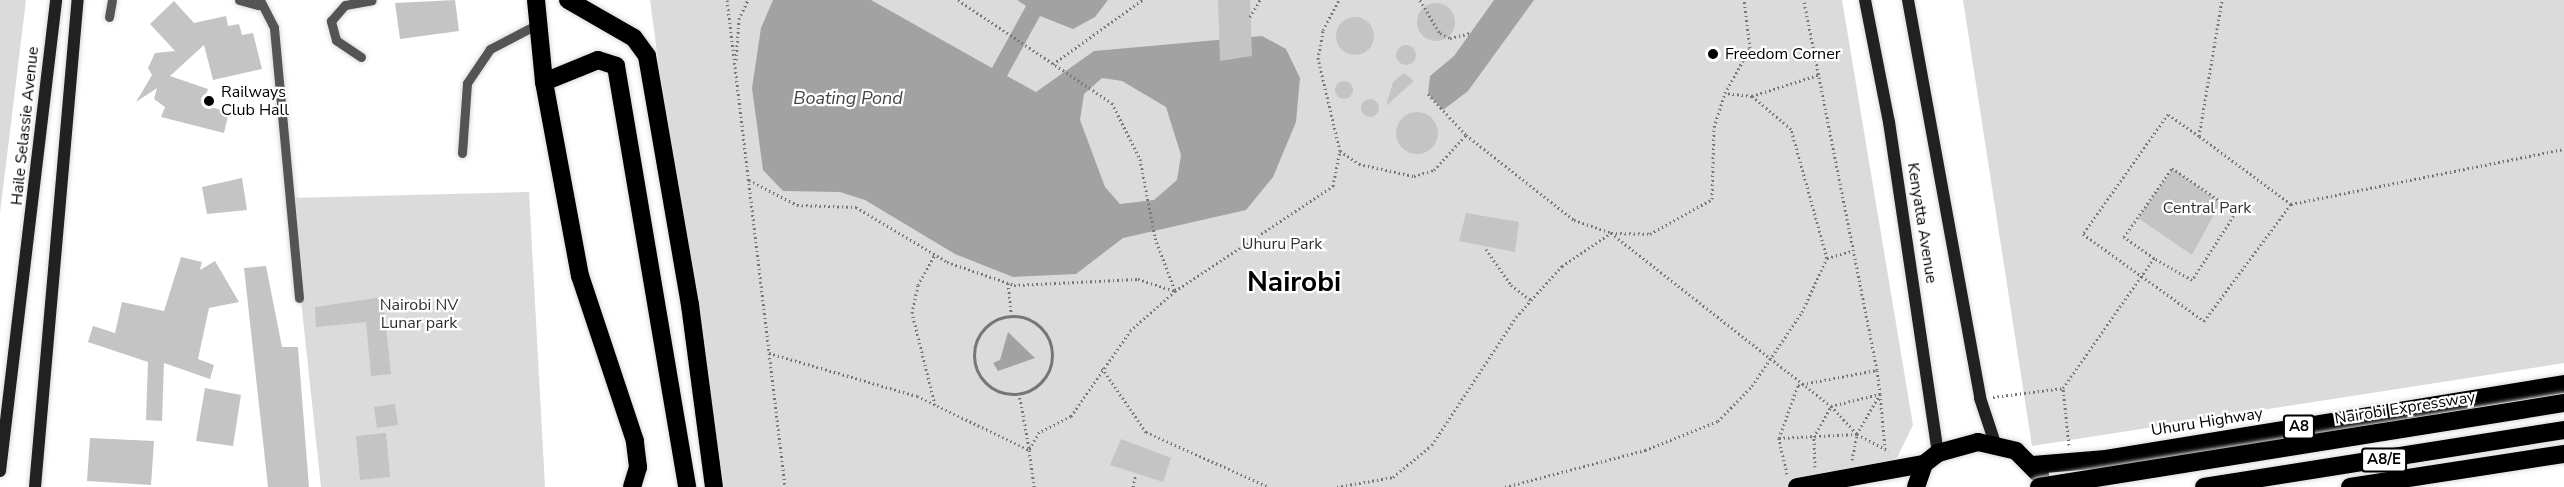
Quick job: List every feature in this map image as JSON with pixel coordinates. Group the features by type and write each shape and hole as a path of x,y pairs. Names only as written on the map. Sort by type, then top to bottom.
{"highway":[{"path":"536,0 544,82 580,276 626,400 638,467 632,487"},
{"path":"568,0 634,38 648,56 714,487"},
{"path":"544,82 598,60 616,66 687,487"},
{"name":"Uhuru Highway","path":"2034,465 2564,384"},
{"name":"Nairobi Expressway","path":"2039,487 2564,403"},
{"name":"A8/E","path":"2204,487 2564,430"},
{"path":"1792,482 1816,483 1848,478 1995,443 2034,465 2047,487"},
{"path":"2350,487 2564,453"},
{"path":"1915,486 1931,459"}],"main road":[{"name":"Haile Selassie Avenue","path":"0,471 56,0"},
{"path":"35,487 78,0"},
{"name":"Kenyatta Avenue","path":"1865,0 1900,192 1931,459"},
{"name":"Kenyatta Avenue","path":"1908,0 1980,398 1995,443"}],"lane":[{"path":"109,17 112,0"},
{"path":"239,0 259,3 274,28 299,298"},
{"path":"361,57 336,40 331,21 345,5 372,0"},
{"path":"462,153 467,83 490,49 538,24"}],"path":[{"path":"727,0 785,487"},
{"path":"735,67 739,19 748,0"},
{"path":"958,0 1112,103 1130,131 1148,196 1155,238 1174,291"},
{"path":"1053,64 1142,0"},
{"path":"1250,17 1260,0"},
{"path":"1029,450 1039,432 1071,416 1102,368 1131,330 1174,291 1333,186 1340,151 1318,59 1323,30 1339,0"},
{"path":"1420,0 1440,33 1450,38 1470,33"},
{"path":"1428,94 1466,135 1574,220 1611,233 1650,234 1712,199 1714,127 1725,93 1750,48 1744,0"},
{"path":"1804,0 1877,370 1886,450"},
{"path":"2199,136 2222,0"},
{"path":"1725,93 1752,96 1818,75"},
{"path":"1505,487 1645,450 1718,421 1769,362 1802,312 1827,258 1791,129 1752,96"},
{"path":"2291,204 2168,114 2083,234 2204,321 2291,204 2564,149"},
{"path":"1340,151 1359,164 1414,176 1434,170 1466,135"},
{"path":"2172,168 2236,212 2192,280 2154,258 2124,237 2172,168"},
{"path":"749,180 797,205 856,207 935,254 1008,283 1138,279 1174,291"},
{"path":"1337,487 1393,477 1432,445 1532,301 1562,266 1611,233"},
{"path":"1611,233 1798,386 1831,406 1857,434 1895,453"},
{"path":"1486,249 1511,285 1532,301"},
{"path":"1827,258 1852,251"},
{"path":"935,254 918,285 912,313 935,405"},
{"path":"2071,461 2063,388 2154,258"},
{"path":"1008,283 1011,315"},
{"path":"1011,315 1042,329 1052,352 1045,377 1019,393 988,385 975,363 974,350 986,327 1011,315"},
{"path":"769,353 804,359 935,405 1029,450"},
{"path":"1102,368 1146,432 1269,487"},
{"path":"1798,386 1877,370"},
{"path":"1792,482 1779,438 1798,386"},
{"path":"1980,398 2063,388"},
{"path":"1019,393 1034,487"},
{"path":"1816,483 1814,437 1831,406 1880,394"},
{"path":"1848,478 1857,434 1880,394"},
{"path":"1779,438 1857,434"},
{"path":"1133,487 1136,474"}],"green space":[{"path":"0,0 26,0 0,213"},
{"name":"Uhuru Park","path":"650,0 1842,0 1913,425 1892,468 1798,487 724,487 679,218"},
{"name":"Central Park","path":"1963,0 2564,0 2564,363 2032,446"},
{"name":"Nairobi NV Lunar park","path":"529,192 545,487 321,487 290,198"}],"water":[{"name":"Boating Pond","path":"773,0 871,0 992,68 1026,6 1017,0 1108,0 1095,17 1073,29 1040,16 1007,76 1036,92 1094,51 1262,36 1286,49 1300,78 1296,122 1273,177 1246,210 1123,238 1076,274 1013,277 955,254 865,200 840,192 783,191 763,170 752,88 761,28","holes":["1102,78 1122,81 1166,107 1181,155 1177,180 1154,200 1120,204 1105,187 1080,120 1084,94"]},
{"path":"1494,0 1534,0 1468,91 1443,110 1428,94 1430,76 1454,56"},
{"path":"1008,332 1035,358 998,371 993,363 1000,360"}],"building":[{"path":"455,0 459,31 400,39 395,3"},
{"path":"1218,0 1250,0 1252,56 1220,61"},
{"path":"174,1 194,23 226,16 228,26 239,24 242,35 253,33 262,69 213,80 204,45 170,76 208,89 202,105 229,112 224,133 161,117 165,107 154,99 157,88 136,102 152,75 148,68 155,53 175,51 150,24"},
{"path":"1436,3 1449,9 1455,22 1449,35 1436,41 1423,35 1417,22 1423,9"},
{"path":"1355,17 1368,23 1374,36 1368,49 1355,55 1342,49 1336,36 1342,23"},
{"path":"1406,45 1413,48 1416,55 1413,62 1406,65 1399,62 1396,55 1399,48"},
{"path":"1404,73 1414,81 1386,106 1393,82"},
{"path":"1344,81 1352,86 1353,90 1348,98 1344,99 1336,94 1335,90 1340,82"},
{"path":"1370,99 1376,102 1379,108 1376,114 1370,117 1364,114 1361,108 1364,102"},
{"path":"1417,112 1432,118 1438,133 1432,148 1417,154 1402,148 1396,133 1402,118"},
{"path":"2173,169 2220,203 2192,255 2138,218"},
{"path":"242,178 247,210 207,214 202,187"},
{"path":"1466,213 1519,222 1515,252 1459,241"},
{"path":"181,257 202,262 200,270 215,261 239,302 209,308 198,359 214,365 210,379 164,363 162,421 146,420 148,362 88,342 93,326 115,333 122,302 164,311"},
{"path":"266,266 282,347 298,347 309,487 268,487 244,268"},
{"path":"383,297 391,374 371,376 366,322 316,327 315,307"},
{"path":"205,388 241,395 233,446 196,441"},
{"path":"395,404 398,425 377,428 374,407"},
{"path":"386,433 390,477 360,480 356,436"},
{"path":"90,438 154,441 151,485 87,481"},
{"path":"1121,439 1171,458 1163,482 1110,465"}],"place":[{"name":"Freedom Corner","path":"1713,54"},
{"name":"Railways Club Hall","path":"209,101"}],"district":[{"name":"Nairobi","path":"1294,282"}]}
